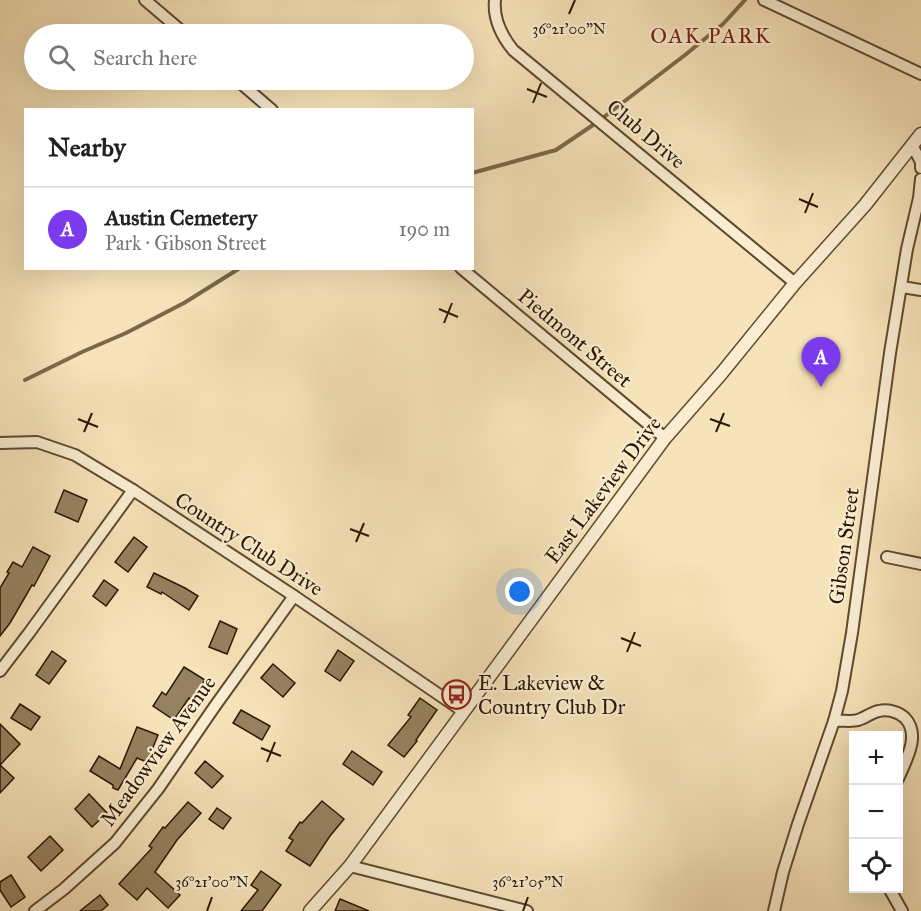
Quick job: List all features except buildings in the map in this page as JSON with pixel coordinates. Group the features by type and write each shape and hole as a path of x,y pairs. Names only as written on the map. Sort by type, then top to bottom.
{"street":[{"path":"145,0 173,24"},
{"name":"Club Drive","path":"495,0 497,23 502,36 513,50 795,283"},
{"path":"764,0 921,74"},
{"path":"249,90 270,108"},
{"name":"East Lakeview Drive","path":"310,911 350,866 665,438 795,283 865,205 921,134"},
{"path":"912,146 921,162 921,168"},
{"name":"Gibson Street","path":"774,911 783,872 842,691 890,353 921,179"},
{"name":"Piedmont Street","path":"463,270 665,438"},
{"path":"902,287 921,290"},
{"name":"Country Club Drive","path":"0,443 37,442 75,455 133,490 464,711"},
{"path":"0,671 133,490"},
{"path":"887,557 921,564"},
{"name":"Meadowview Avenue","path":"35,911 64,889 115,843 158,789 214,706 294,596"},
{"path":"834,721 857,720 879,711 892,711 903,716 914,732 911,748 903,767"},
{"path":"350,866 527,911"},
{"path":"892,893 902,911"}],"waterway":[{"path":"474,172 556,150 596,123 685,55 723,24 745,0"},
{"path":"25,380 184,303 237,270"}],"place":[{"name":"Austin Cemetery","path":"821,387"},
{"name":"E. Lakeview & Country Club Dr","path":"457,695"}],"district":[{"name":"OAK PARK","path":"711,35"}]}
